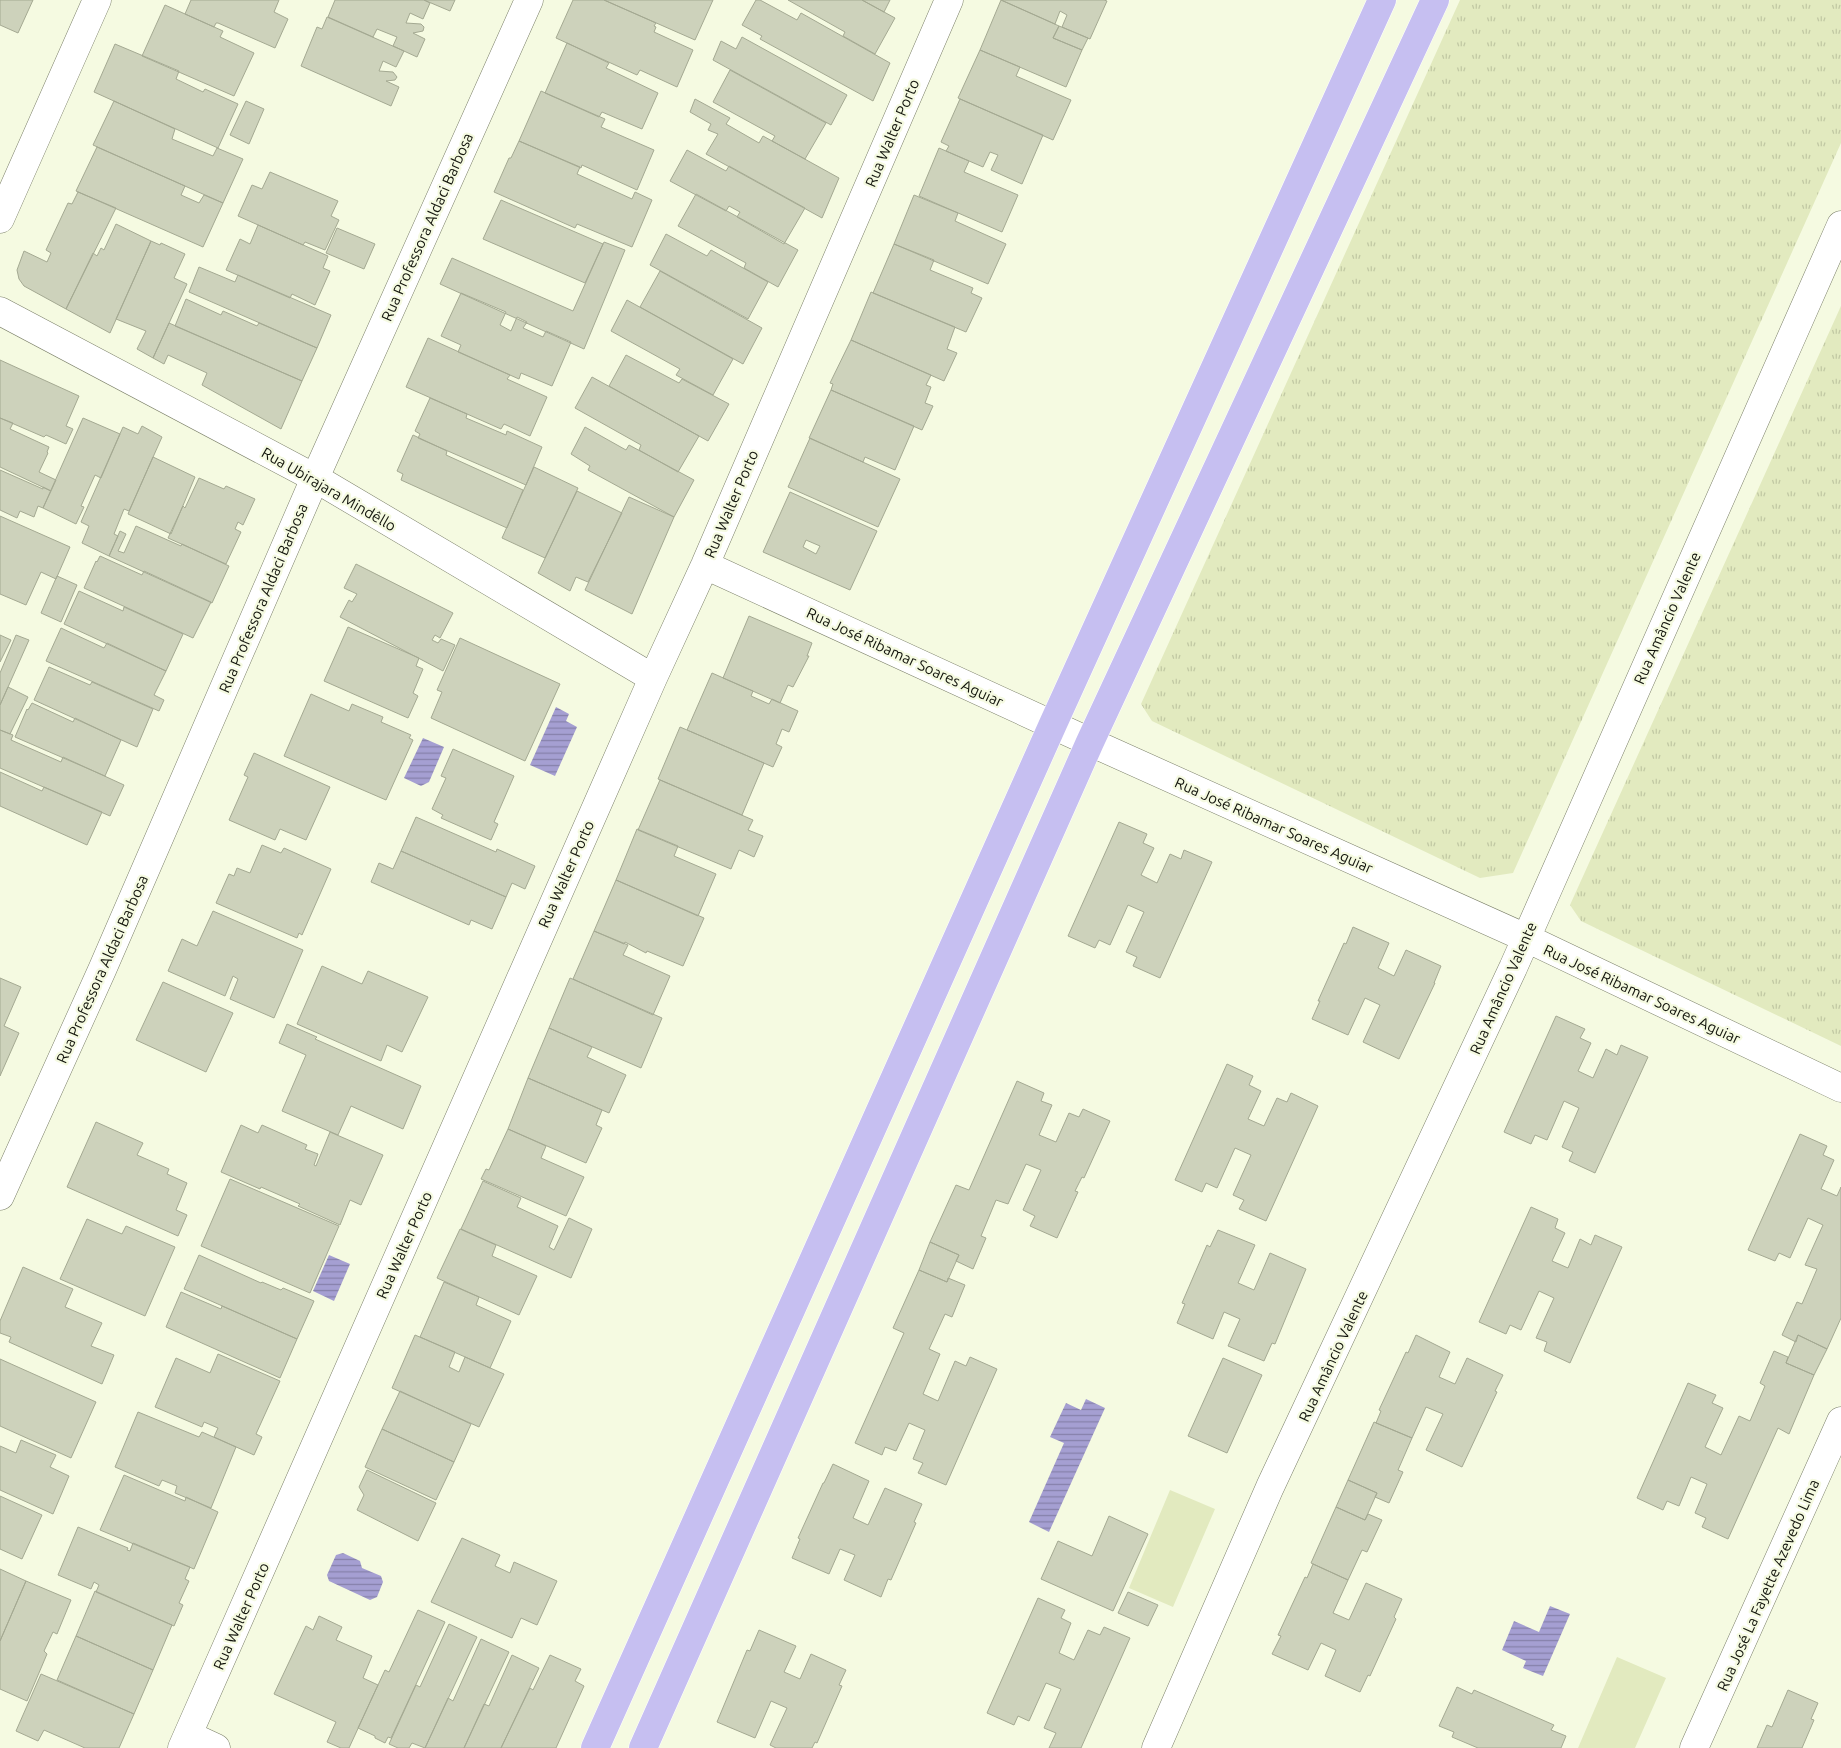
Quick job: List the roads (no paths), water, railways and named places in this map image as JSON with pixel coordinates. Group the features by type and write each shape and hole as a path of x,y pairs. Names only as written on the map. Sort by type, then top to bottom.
{"main road":[{"path":"595,1748 1053,724 1382,0"},
{"path":"643,1748 1090,742 1434,0"},
{"path":"776,1341 814,1361"}],"street":[{"path":"0,219 96,0"},
{"name":"Rua Professora Aldaci Barbosa","path":"0,1196 102,970 315,478 529,0"},
{"name":"Rua Walter Porto","path":"185,1742 652,678 705,566 949,0"},
{"name":"Rua Amâncio Valente","path":"1156,1748 1270,1486 1526,938 1841,225"},
{"name":"Rua Ubirajara Mindêllo","path":"0,311 315,478 652,678"},
{"name":"Rua José Ribamar Soares Aguiar","path":"705,566 1526,938 1841,1088"},
{"name":"Rua José La Fayette Azevedo Lima","path":"1694,1748 1841,1421"},
{"path":"185,1742 216,1748"}]}
